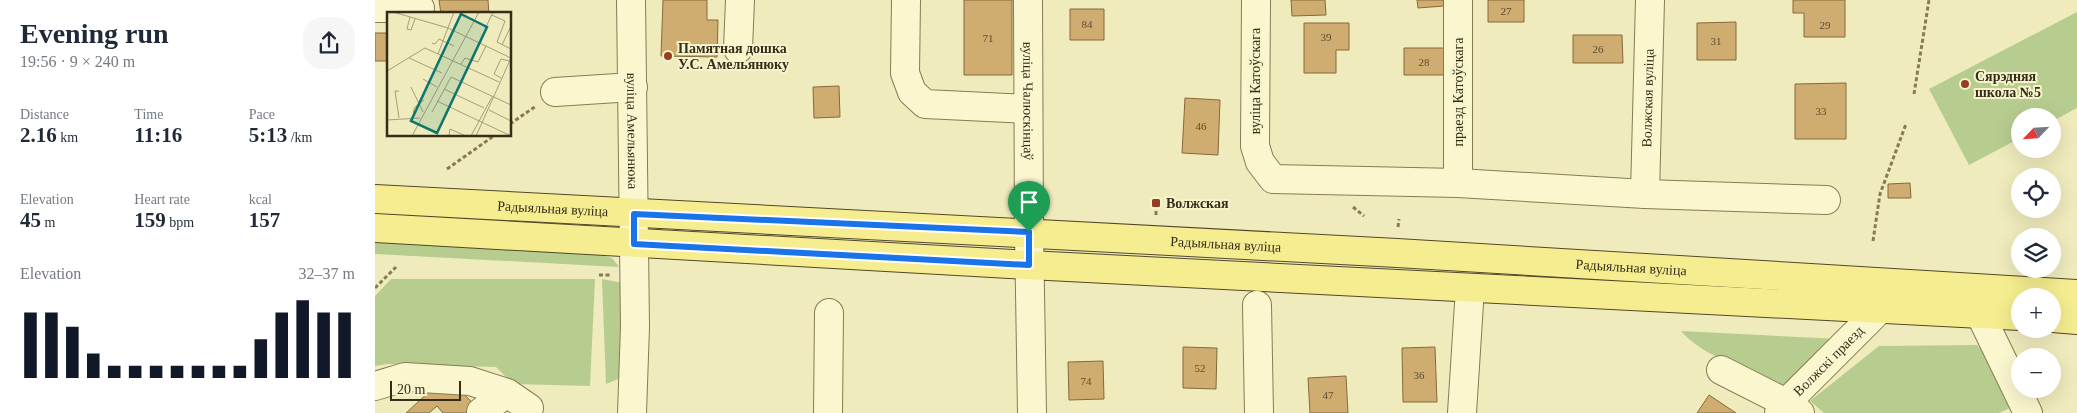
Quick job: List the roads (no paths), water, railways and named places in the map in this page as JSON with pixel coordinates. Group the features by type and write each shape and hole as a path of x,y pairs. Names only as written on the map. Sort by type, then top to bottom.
{"main road":[{"name":"Радыяльная вуліца","path":"375,199 634,214 1029,232 2077,294"},
{"name":"Радыяльная вуліца","path":"375,228 634,244 2011,316"},
{"path":"2061,319 2077,320"}],"street":[{"name":"вуліца Амельянюка","path":"631,0 634,214 632,413"},
{"path":"738,49 740,0"},
{"path":"906,0 905,73 912,92 925,104 1028,109"},
{"name":"вуліца Чалюскінцаў","path":"1028,0 1029,265 1032,413"},
{"name":"вуліца Катоўскага","path":"1256,0 1255,146 1260,162 1273,178 1458,183"},
{"name":"праезд Катоўскага","path":"1458,0 1458,183"},
{"name":"Волжская вуліца","path":"1645,194 1650,0"},
{"path":"375,8 420,8"},
{"path":"555,92 633,87"},
{"path":"1458,183 1645,194 1826,200"},
{"path":"1462,413 1470,288"},
{"path":"1257,305 1259,413"},
{"name":"Волжскі праезд","path":"1788,410 1880,310"},
{"path":"828,413 829,313"},
{"path":"1980,314 2026,412"},
{"path":"1721,370 1788,410"},
{"path":"375,386 405,378 470,381 518,400 481,412"}],"place":[{"name":"Памятная дошка У.С. Амельянюку","path":"668,56"},
{"name":"Сярэдняя школа №5","path":"1965,84"},
{"name":"Волжская","path":"1156,203"}]}
